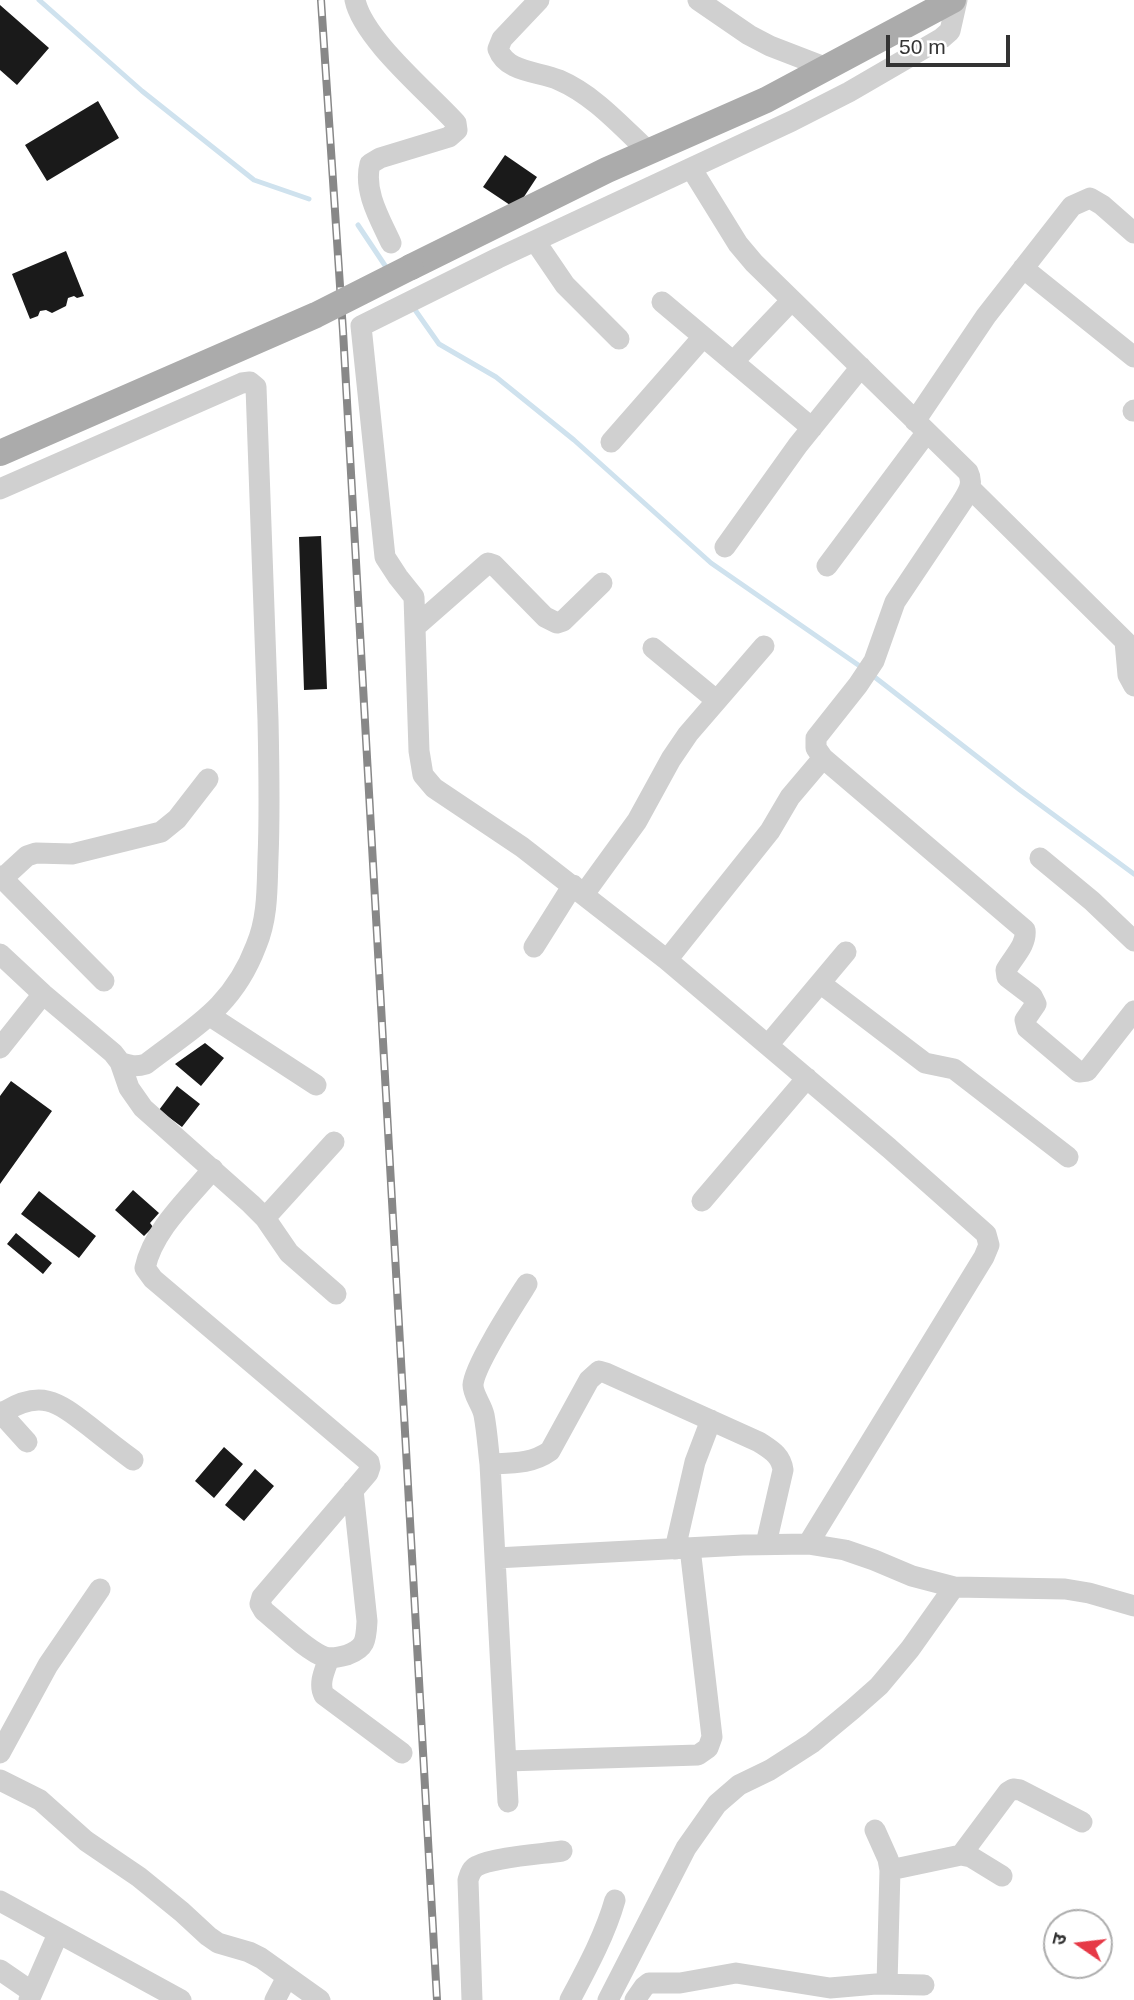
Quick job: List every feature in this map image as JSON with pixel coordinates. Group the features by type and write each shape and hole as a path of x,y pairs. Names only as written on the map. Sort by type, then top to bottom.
{"main road":[{"path":"0,453 316,315 565,190 766,100 955,0"}],"street":[{"path":"355,0 357,10 387,52 456,123 457,130 449,137 380,158 370,164 368,172 373,202 391,243"},
{"path":"539,0 502,39 498,48 502,58 511,65 556,78 587,95 649,152"},
{"path":"698,0 770,46 827,68"},
{"path":"808,1544 977,1268 989,1245 986,1234 667,960 522,847 434,788 423,775 419,751 414,597 384,557 361,326 849,92 942,38 950,31 955,0"},
{"path":"691,168 738,244 968,472 971,479 970,488 895,602 874,661 816,738 817,748 823,758 1025,930 1026,937 1006,970 1007,977 1032,996 1036,1004 1025,1020 1027,1028 1071,1066 1079,1072 1087,1072 1134,1011"},
{"path":"827,566 921,426 986,316 1072,206 1090,198 1134,233"},
{"path":"535,241 565,285 619,340"},
{"path":"1023,268 1134,357"},
{"path":"733,362 792,300"},
{"path":"662,302 812,428"},
{"path":"611,442 703,337"},
{"path":"725,547 860,367"},
{"path":"0,489 242,383 250,382 256,387 270,785 266,909 259,938 249,962 235,987 210,1016 146,1064 130,1066 120,1062"},
{"path":"970,488 1129,646 1128,675 1134,686"},
{"path":"415,627 488,563 494,565 545,617 557,623 563,621 602,583"},
{"path":"534,947 637,821 688,734 764,646"},
{"path":"653,648 716,700"},
{"path":"667,960 770,831 790,797 823,758"},
{"path":"104,981 1,877 27,856 36,853 72,854 161,832 177,819 208,779"},
{"path":"1040,858 1092,901 1134,941"},
{"path":"768,1045 846,952"},
{"path":"0,954 113,1053 120,1062 136,1099 265,1218 289,1253 336,1294"},
{"path":"820,983 925,1063 954,1069 1068,1157"},
{"path":"0,1048 43,994"},
{"path":"210,1016 316,1085"},
{"path":"702,1201 807,1078"},
{"path":"265,1218 334,1142"},
{"path":"213,1169 156,1238 148,1253 145,1268 153,1279 369,1462 368,1473 353,1490 262,1597 260,1604 264,1611 311,1649 329,1658 358,1651 364,1645 367,1635 353,1490"},
{"path":"508,1802 490,1464 484,1416 473,1382 496,1335 527,1284"},
{"path":"490,1464 530,1461 550,1451 589,1380 599,1371 759,1442 778,1455 783,1470 766,1544"},
{"path":"27,1442 1,1412 24,1401 45,1400 69,1410 133,1460"},
{"path":"507,1762 688,1756 698,1755 708,1748 712,1737 682,1548 695,1462 711,1420"},
{"path":"496,1558 808,1544 845,1550 912,1576 954,1587 1065,1589 1134,1606"},
{"path":"608,2000 687,1848 717,1804 739,1785 770,1770 812,1743 853,1709 878,1686 910,1649 954,1587"},
{"path":"0,1753 47,1665 100,1589"},
{"path":"329,1658 321,1689 324,1695 402,1753"},
{"path":"0,1780 40,1800 86,1842 139,1877 218,1943 261,1958 320,2000"},
{"path":"961,1855 1013,1789 1026,1792 1082,1822"},
{"path":"875,1830 890,1870 887,1984"},
{"path":"472,2000 468,1880 471,1871 490,1862 562,1851"},
{"path":"890,1870 961,1855 971,1857 1002,1876"},
{"path":"570,2000 607,1924 615,1900"},
{"path":"0,1901 181,2000"},
{"path":"0,1970 30,1996 58,1934"},
{"path":"635,2000 649,1983 680,1983 736,1973 818,1988 924,1985"},
{"path":"275,2000 287,1977"}],"building":[{"path":"0,5 49,48 17,85 0,70"},
{"path":"98,101 119,138 47,181 25,145"},
{"path":"505,155 537,177 516,209 483,187"},
{"path":"66,251 84,296 68,298 66,306 52,313 40,311 38,316 30,319 12,274"},
{"path":"321,536 327,689 304,690 299,537"},
{"path":"205,1043 224,1058 201,1086 175,1064"},
{"path":"11,1081 52,1111 0,1184 0,1096"},
{"path":"177,1086 200,1104 182,1127 159,1110"},
{"path":"133,1190 159,1213 150,1223 153,1227 144,1236 115,1210"},
{"path":"39,1191 96,1236 79,1258 21,1214"},
{"path":"16,1233 52,1263 43,1274 7,1244"},
{"path":"224,1447 243,1464 214,1498 195,1481"},
{"path":"255,1469 274,1486 244,1521 225,1505"}],"waterway":[{"path":"39,0 142,91 254,180 309,199"},
{"path":"358,225 388,270"},
{"path":"413,307 439,344 496,377 574,440 711,563 864,669"},
{"path":"872,675 1134,874"}],"railway":[{"path":"321,0 343,331 437,2000"}]}
